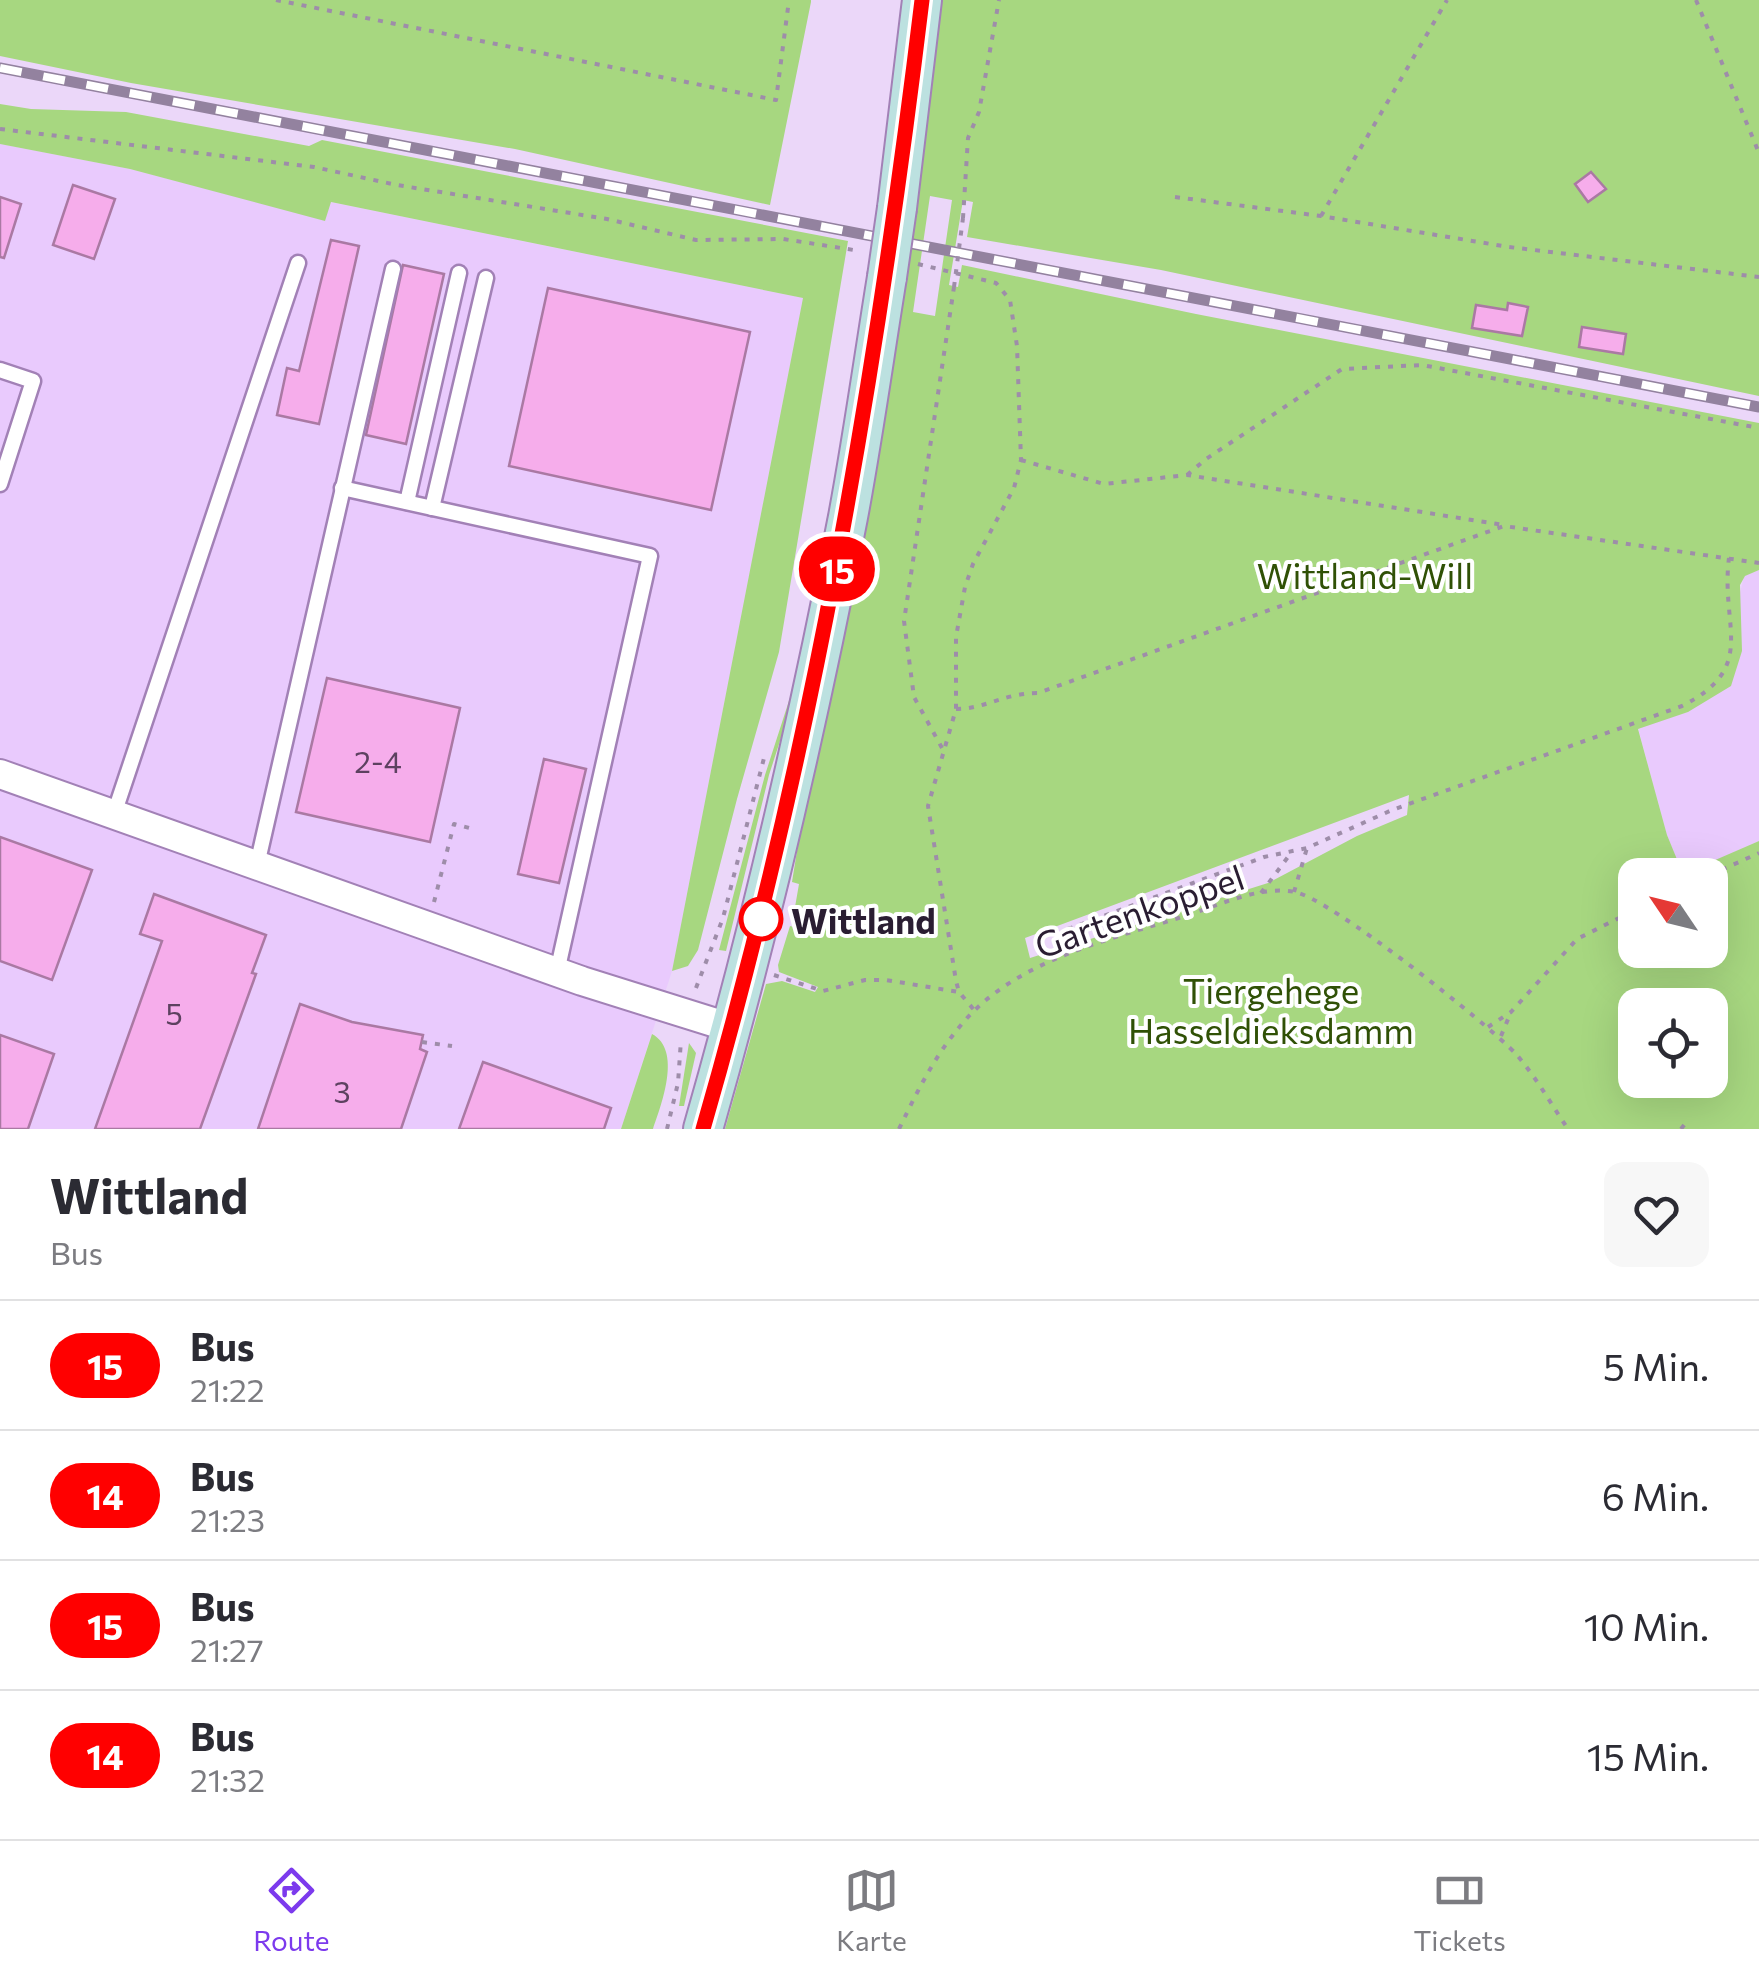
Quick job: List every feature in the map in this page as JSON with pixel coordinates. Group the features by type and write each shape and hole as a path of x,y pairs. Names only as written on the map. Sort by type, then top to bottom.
{"main road":[{"path":"703,1129 732,1028 792,781 844,533 897,208 922,0"}],"street":[{"path":"0,774 558,972 732,1028"}],"lane":[{"path":"114,814 298,263"},
{"path":"257,865 392,269"},
{"path":"407,502 459,273"},
{"path":"432,508 486,278"},
{"path":"0,370 34,381 0,484"},
{"path":"342,488 650,556 558,972"}],"path":[{"path":"276,0 776,100 789,0"},
{"path":"942,748 914,697 904,621 954,287 968,138 979,112 999,0"},
{"path":"1321,216 1447,0"},
{"path":"1696,0 1759,153"},
{"path":"0,130 314,167 608,219 696,240 783,239 887,264 996,283 1010,300 1021,460 1014,488 966,587 956,636 956,709 928,806 952,964 960,992 974,1011"},
{"path":"1175,197 1509,247 1759,278"},
{"path":"1187,475 1342,369 1422,365 1759,428"},
{"path":"1021,460 1104,484 1187,475 1759,563"},
{"path":"956,709 968,709 1014,693 1038,693 1504,526"},
{"path":"1068,930 1264,857 1307,848 1392,810 1682,706 1705,694 1724,676 1730,662 1729,558"},
{"path":"667,1129 678,1083 680,1044 723,918 767,748"},
{"path":"426,925 454,824 473,829"},
{"name":"Gartenkoppel","path":"899,1129 923,1078 974,1011 1009,984 1076,951 1261,892 1294,892 1307,848"},
{"path":"1261,892 1292,851"},
{"path":"1728,867 1759,852"},
{"path":"1294,892 1340,916 1500,1038 1527,1068 1568,1129"},
{"path":"1488,1028 1511,1012 1578,939 1618,919"},
{"path":"823,991 865,980 886,980 960,992"},
{"path":"1500,1038 1511,1012"},
{"path":"422,1042 452,1046"}],"shaded area":[{"path":"0,144 130,169 325,220 330,202 803,298 672,971 621,1129 0,1129"},
{"path":"1759,570 1759,841 1721,858 1676,858 1638,728 1688,712 1739,597 1744,576"}],"green space":[{"path":"0,0 811,2 770,205 515,149 131,83 0,56"},
{"path":"934,0 1759,0 1759,396 1161,270 967,237 973,202 963,200 949,285 958,287 962,265 1759,423 1759,570 1745,576 1740,585 1742,651 1731,686 1688,712 1638,729 1676,858 1618,858 1618,968 1728,968 1728,858 1720,858 1759,841 1759,1129 725,1129 766,984 782,981 815,992 818,987 779,972 790,926 798,928 802,911 795,907 799,884 792,882","holes":["930,196 952,200 935,316 913,312","1409,795 1407,815 1357,836 1268,883 1030,958 1025,938"]},
{"path":"0,104 31,109 126,112 309,146 322,140 848,241 779,652 698,950 688,966 672,971 803,298 331,202 325,221 130,169 0,144"},
{"path":"870,263 874,263 801,676 769,775 726,951 719,950 765,775 797,676"},
{"path":"652,1034 661,1042 668,1064 657,1118 653,1129 621,1129"},
{"path":"689,1043 696,1053 684,1106 679,1106"}],"building":[{"path":"1591,172 1606,189 1588,202 1575,184"},
{"path":"73,185 115,199 94,259 53,245"},
{"path":"0,197 21,204 4,258 0,257"},
{"path":"331,240 359,246 319,424 277,415 287,368 299,371"},
{"path":"403,265 444,274 406,444 366,435"},
{"path":"548,288 750,332 711,510 509,466"},
{"path":"1508,303 1528,307 1522,336 1472,328 1476,305 1507,310"},
{"path":"1582,327 1626,334 1623,354 1579,347"},
{"path":"327,678 460,708 430,842 296,812"},
{"path":"544,759 586,769 559,883 518,874"},
{"path":"0,837 92,870 52,980 0,961"},
{"path":"154,894 266,935 252,973 256,974 200,1129 95,1129 162,941 140,934"},
{"path":"300,1004 352,1022 423,1035 420,1049 427,1052 401,1129 258,1129"},
{"path":"0,1035 54,1054 28,1129 0,1129"},
{"path":"483,1062 611,1108 604,1129 459,1129"}],"railway":[{"path":"0,68 1759,407"}],"bus line":[{"name":"15","path":"703,1129 760,921 848,514 897,208 922,0"}],"place":[{"name":"Wittland","path":"761,919"}],"park label":[{"name":"Wittland-Will","path":"1365,574"},
{"name":"Tiergehege Hasseldieksdamm","path":"1271,1009"}]}
